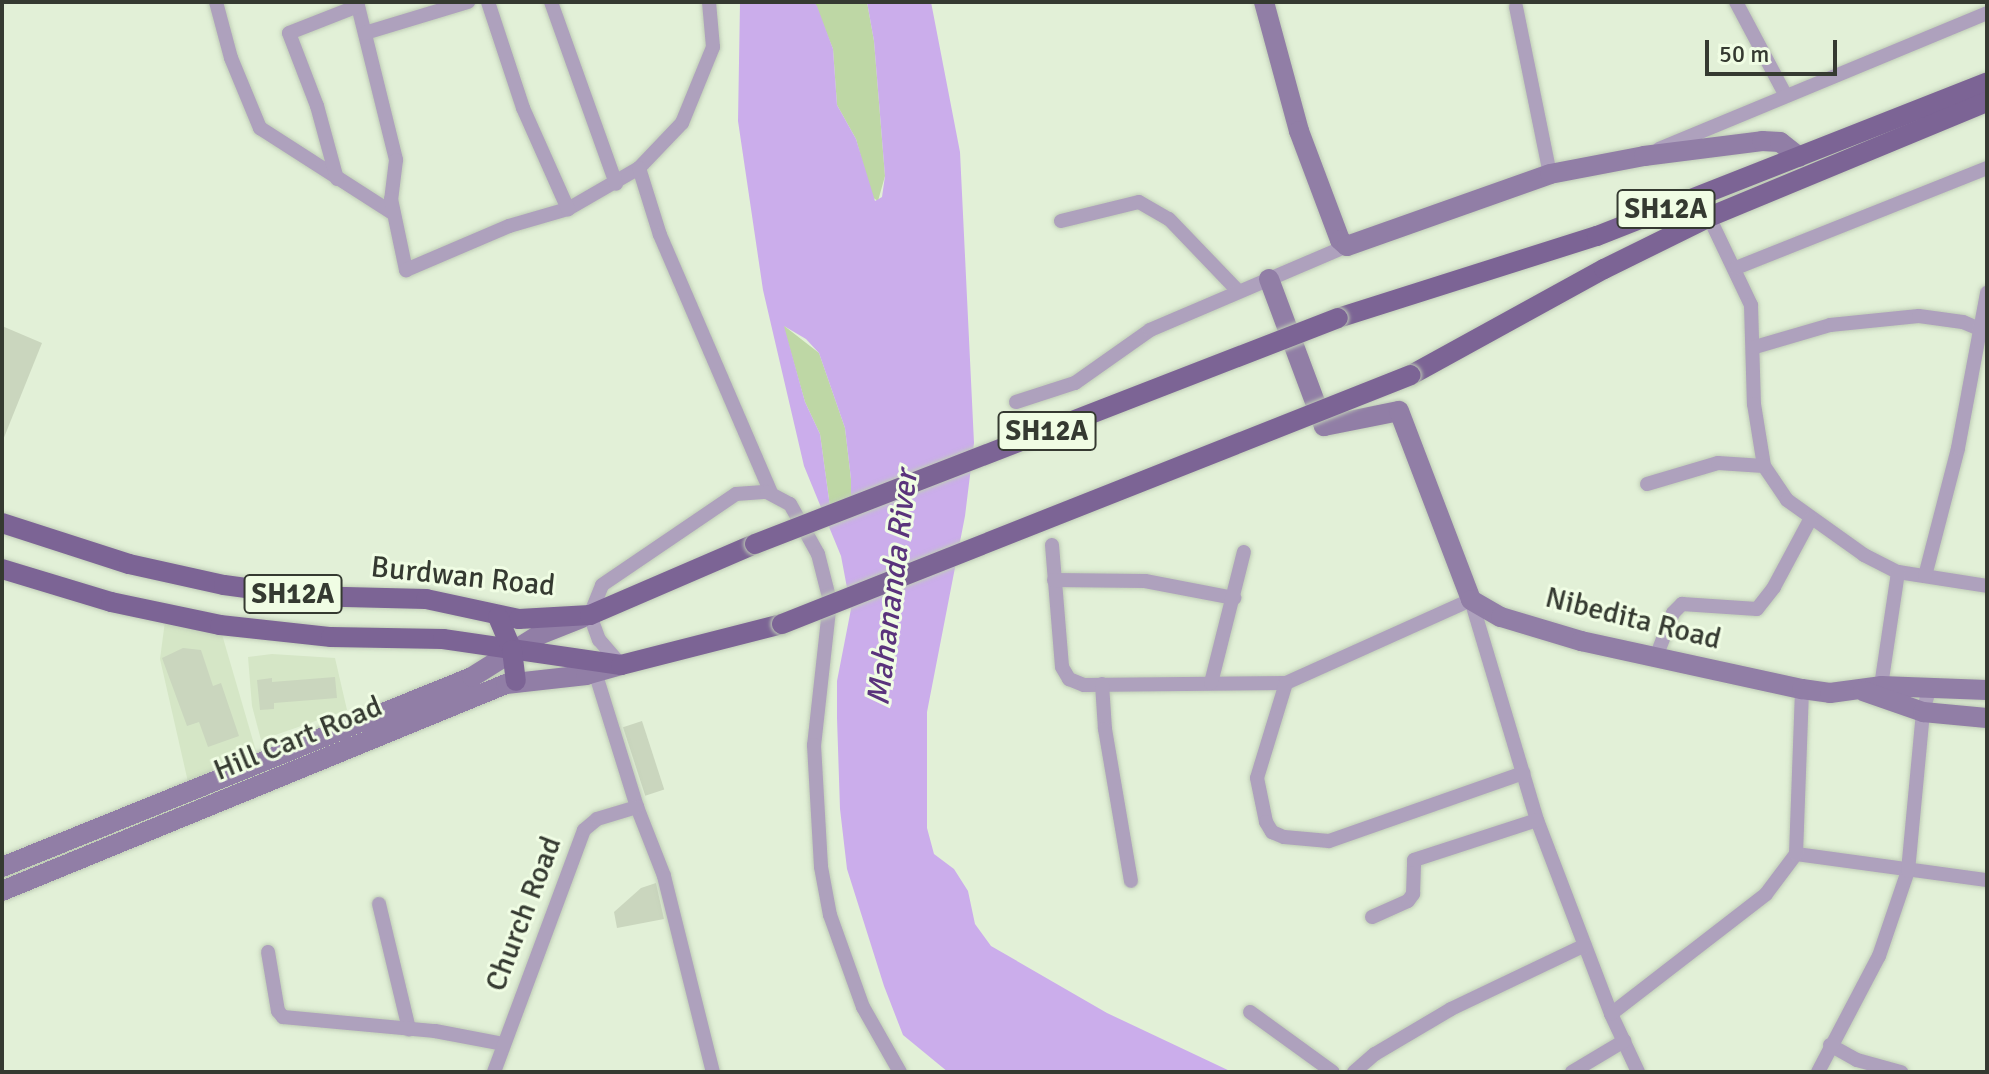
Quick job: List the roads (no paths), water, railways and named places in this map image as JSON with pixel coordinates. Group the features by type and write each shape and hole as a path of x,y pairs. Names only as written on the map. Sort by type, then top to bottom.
{"main road":[{"name":"SH12A","path":"1799,157 1987,82"},
{"name":"SH12A","path":"1709,217 1987,102"},
{"name":"Hill Cart Road","path":"590,615 755,544 1338,318 1549,253 1799,157"},
{"name":"Hill Cart Road","path":"512,650 621,665 782,624 1411,375 1604,269 1709,217"},
{"name":"Burdwan Road","path":"2,523 129,564 224,585 305,596 426,599 498,617 544,620 590,615"},
{"name":"SH12A","path":"2,569 111,602 212,624 331,637 443,639 512,650"},
{"path":"498,617 512,650 516,681"}],"street":[{"path":"216,2 231,58 260,128 394,214"},
{"path":"365,33 468,2"},
{"path":"488,2 523,108 568,209"},
{"path":"551,2 616,184"},
{"path":"337,179 317,106 289,33 358,4 396,160 391,199 406,270 509,226 568,209 639,168 682,123 713,47 709,2"},
{"path":"1736,2 1785,94"},
{"path":"1268,3 1299,131 1340,240 1347,246"},
{"path":"1516,7 1550,174"},
{"path":"1644,156 1785,94 1987,13"},
{"path":"1016,402 1075,383 1150,330 1238,291 1347,246 1550,174 1644,156 1762,141 1780,142 1799,157"},
{"path":"639,168 660,235 771,493"},
{"path":"1736,268 1987,168"},
{"path":"1061,221 1139,202 1169,219 1238,291"},
{"path":"1709,217 1751,305 1755,347 1754,404 1764,466 1787,500 1864,555 1898,572 1987,586"},
{"path":"1269,279 1324,426 1399,411 1471,600 1537,820 1611,1014 1638,1072"},
{"path":"1925,576 1984,330 1987,293"},
{"path":"1755,347 1830,325 1875,319 1919,316 1949,319 1984,330"},
{"path":"1647,484 1718,463 1764,466"},
{"path":"621,665 599,640 590,615 602,585 736,494 771,493 783,498 801,518 818,554 830,601 814,745 819,851 830,915 863,1007 900,1072"},
{"path":"1656,657 1673,613 1682,604 1757,609 1774,587 1811,518"},
{"path":"1052,545 1062,667 1069,679 1084,685 1286,683 1471,600"},
{"path":"1211,683 1244,552"},
{"path":"1881,686 1898,572"},
{"path":"1054,580 1145,581 1234,598"},
{"name":"Nibedita Road","path":"1471,600 1501,617 1581,641 1802,689 1830,693 1881,686 1987,690"},
{"name":"Hill Cart Road","path":"2,867 472,677 512,650 590,615"},
{"name":"Hill Cart Road","path":"2,891 516,681 595,672 621,665"},
{"path":"595,672 680,930 713,1072"},
{"path":"1286,683 1257,778 1266,822 1272,832 1284,837 1329,841 1523,773"},
{"path":"1102,684 1105,729 1131,881"},
{"path":"1611,1014 1766,894 1796,854 1802,689"},
{"path":"1818,1072 1879,956 1908,871 1923,712 1929,689"},
{"path":"1860,690 1923,712 1987,718"},
{"name":"Church Road","path":"494,1072 584,830 597,819 637,807"},
{"path":"1372,917 1408,901 1413,894 1414,860 1537,820"},
{"path":"1796,854 1987,880"},
{"path":"379,904 409,1029"},
{"path":"1354,1072 1375,1054 1451,1009 1585,945"},
{"path":"268,952 278,1011 283,1017 409,1029 503,1044"},
{"path":"1250,1012 1333,1072"},
{"path":"1572,1072 1624,1041"},
{"path":"1830,1045 1857,1060 1901,1072"}],"water":[{"name":"Mahananda River","path":"740,2 814,2 833,49 837,105 856,139 875,201 882,197 885,176 874,41 867,2 931,2 960,152 974,443 965,516 927,712 927,828 934,854 954,869 968,891 975,924 991,946 1107,1013 1232,1072 948,1072 903,1035 847,869 840,809 837,681 851,609 841,556 804,466 763,290 738,121","holes":["784,326 806,339 819,353 845,428 851,496 844,514 831,514 820,434 805,402"]}]}
